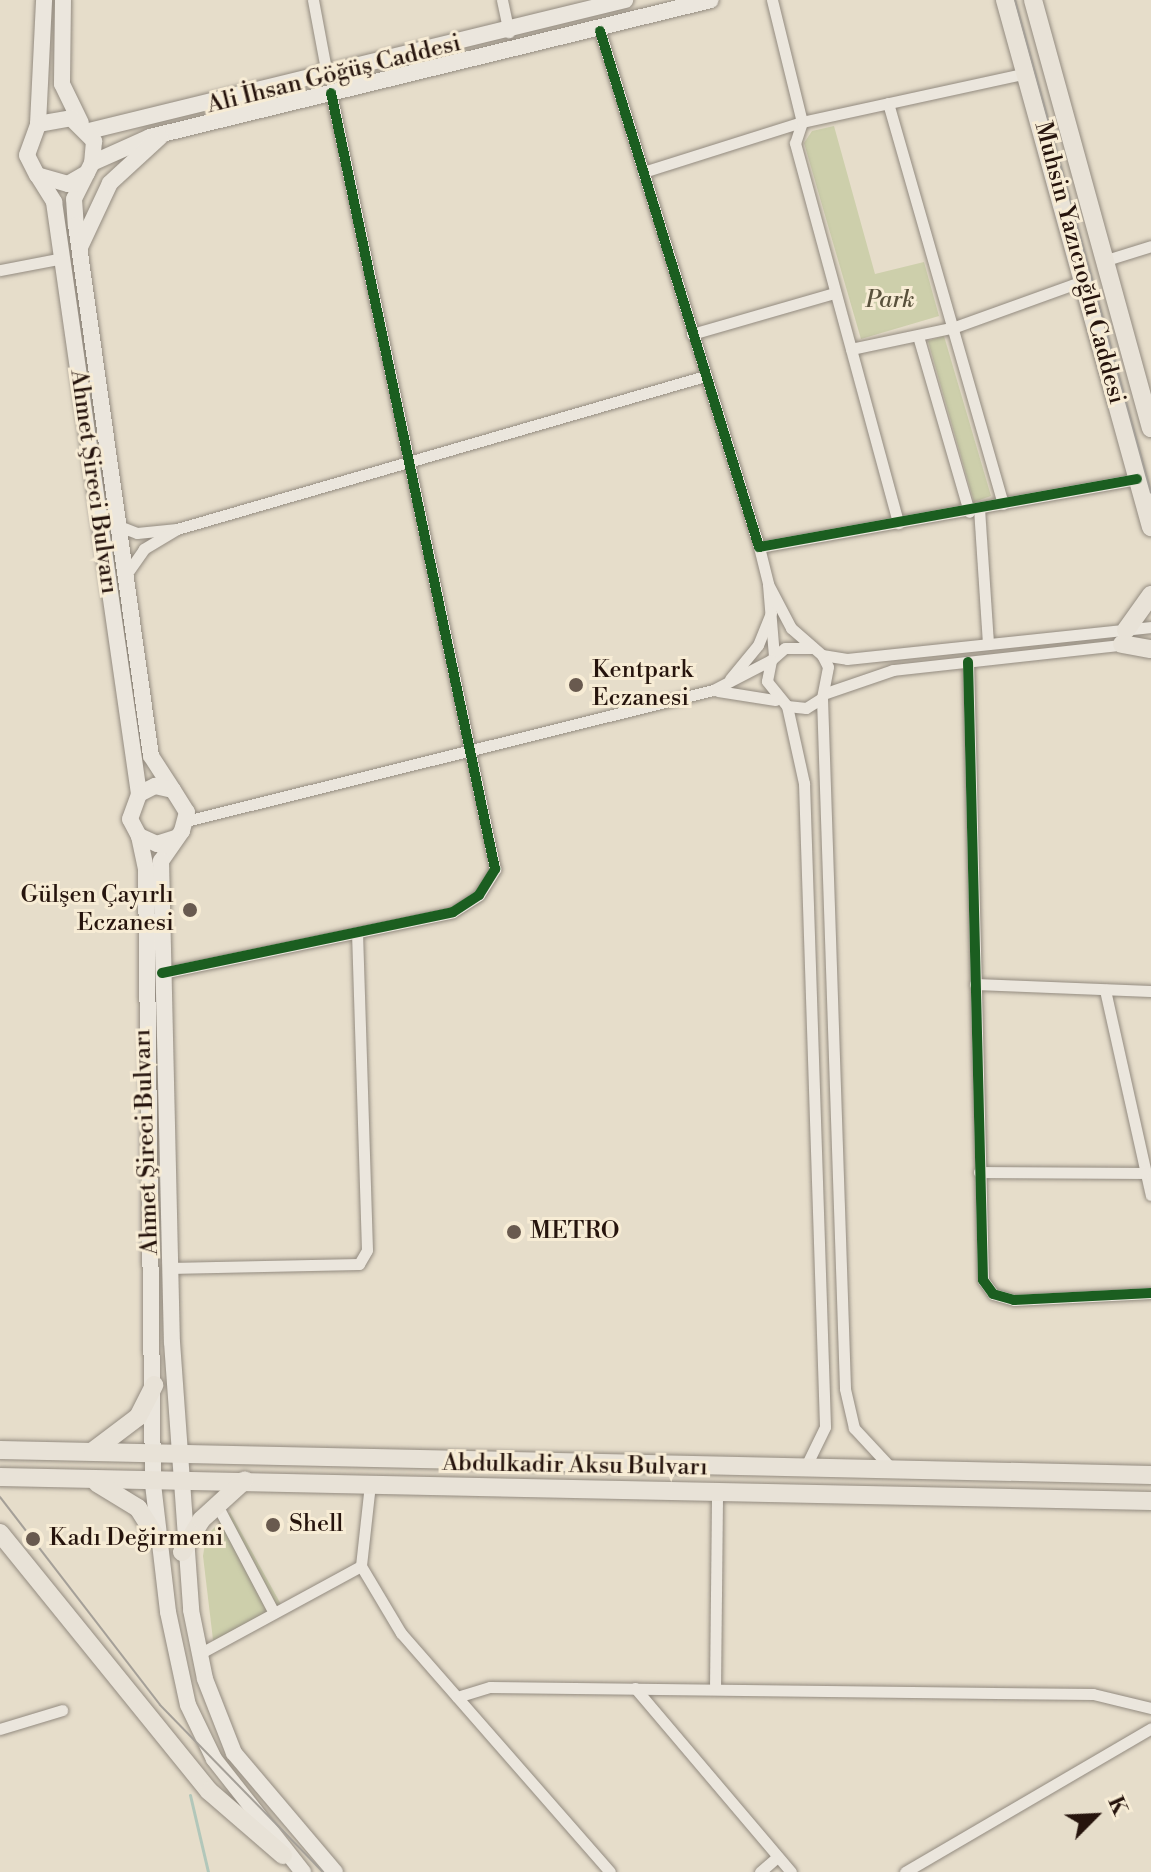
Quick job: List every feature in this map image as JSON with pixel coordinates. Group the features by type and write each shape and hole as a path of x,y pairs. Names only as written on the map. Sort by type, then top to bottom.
{"main road":[{"path":"44,0 38,124 27,155 37,175 68,184 90,168"},
{"path":"63,0 62,84 85,127 90,168 74,199 123,580 151,756 185,803 186,821 161,861 169,1268 182,1552 199,1654 234,1753 335,1872"},
{"name":"Ali İhsan Göğüş Caddesi","path":"85,127 327,75 509,32 625,0"},
{"name":"Ali İhsan Göğüş Caddesi","path":"90,168 166,132 600,31 711,0"},
{"name":"Muhsin Yazıcıoğlu Caddesi","path":"1005,0 1151,527"},
{"name":"Muhsin Yazıcıoğlu Caddesi","path":"1033,0 1151,428"},
{"path":"38,124 59,116 85,127"},
{"path":"80,250 110,183 166,132"},
{"name":"Ahmet Şireci Bulvarı","path":"37,175 54,202 139,794"},
{"path":"1151,595 1124,637 1151,649"},
{"path":"173,790 155,786 139,794 130,810 139,836 157,844 175,838"},
{"name":"Ahmet Şireci Bulvarı","path":"139,836 146,869 153,1484 160,1543 188,1705 222,1772 283,1855 303,1872"},
{"path":"91,1451 138,1417 154,1385"},
{"name":"Abdulkadir Aksu Bulvarı","path":"0,1450 179,1450 802,1472 1151,1475"},
{"name":"Abdulkadir Aksu Bulvarı","path":"0,1477 153,1484 245,1480 717,1494 1151,1501"},
{"path":"87,1479 138,1508 160,1543"},
{"path":"182,1552 216,1503 245,1480"},
{"path":"0,1533 209,1791 283,1855"}],"street":[{"path":"313,0 327,75"},
{"path":"502,0 509,32"},
{"path":"772,0 802,122 795,143 898,523"},
{"path":"600,31 759,547 772,611 773,658 767,681 782,703 802,759 825,1404 823,1443 802,1472"},
{"path":"643,172 802,122 1027,73"},
{"path":"162,973 453,912 490,882 495,856 331,93"},
{"path":"888,103 955,327 1003,504"},
{"path":"1106,260 1151,246"},
{"path":"0,270 63,258"},
{"path":"851,349 955,327 1083,281"},
{"path":"692,334 834,293"},
{"path":"918,336 974,510 988,644"},
{"path":"116,525 137,533 177,529 705,376"},
{"path":"759,547 1137,479"},
{"path":"123,580 144,549 177,529"},
{"path":"768,584 811,648 822,655 1124,637 1151,641"},
{"path":"713,690 751,656 772,611"},
{"path":"713,690 806,708 864,675 1124,637 1151,627"},
{"path":"186,821 474,752 713,690 773,658 785,648 811,648"},
{"path":"822,655 821,757 846,1403 854,1428 897,1474"},
{"path":"968,662 983,1280 993,1294 1014,1300 1151,1293"},
{"path":"802,759 821,757"},
{"path":"169,1268 359,1264 367,1250 357,932"},
{"path":"975,984 1151,991"},
{"path":"1105,990 1151,1195"},
{"path":"979,1172 1144,1173"},
{"path":"825,1404 846,1403"},
{"path":"370,1484 361,1566 401,1633 610,1872"},
{"path":"715,1689 717,1494"},
{"path":"216,1503 274,1613"},
{"path":"199,1654 361,1566"},
{"path":"457,1697 490,1687 1093,1694 1151,1708"},
{"path":"635,1688 791,1872"},
{"path":"0,1729 62,1710"},
{"path":"905,1872 1151,1728"},
{"path":"760,1872 777,1857"}],"green space":[{"name":"Park","path":"834,126 875,274 924,262 939,316 861,339 804,143 812,131"},
{"path":"944,336 991,496 974,502 928,341"},
{"path":"230,1512 283,1608 214,1648 203,1556 206,1536"}],"waterway":[{"path":"190,1795 208,1872"}],"tram line":[{"path":"1015,0 1151,493"},
{"path":"0,1497 160,1705 323,1872"}],"cycle path":[{"path":"600,31 759,547 1137,479"},
{"path":"162,973 453,912 479,895 495,869 331,93"},
{"path":"968,662 983,1280 993,1294 1014,1300 1151,1293"}],"place":[{"name":"Kentpark Eczanesi","path":"576,685"},
{"name":"Gülşen Çayırlı Eczanesi","path":"190,910"},
{"name":"METRO","path":"514,1232"},
{"name":"Shell","path":"273,1525"},
{"name":"Kadı Değirmeni","path":"33,1539"}]}
